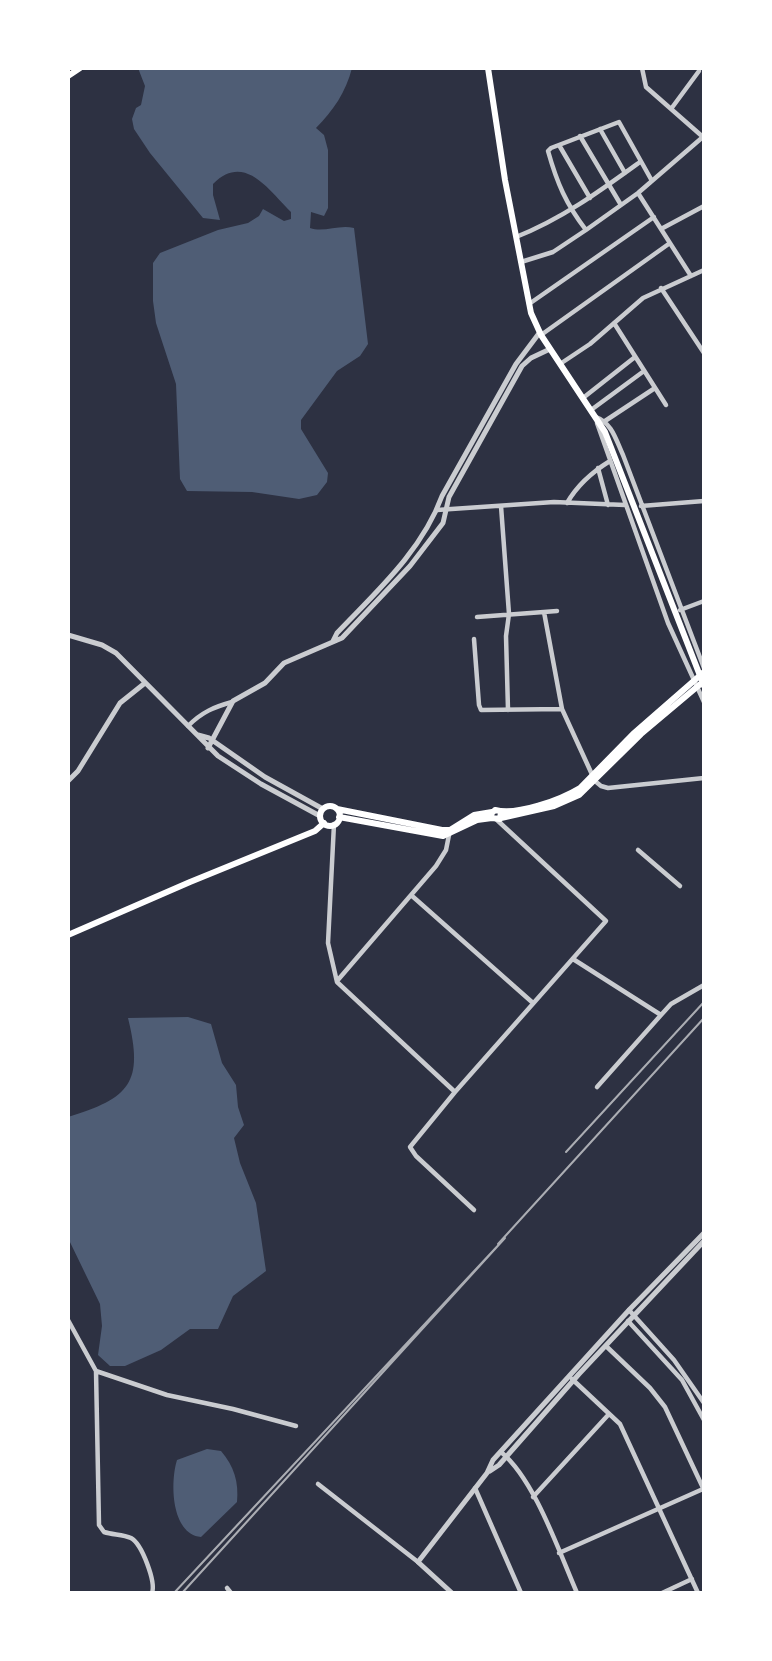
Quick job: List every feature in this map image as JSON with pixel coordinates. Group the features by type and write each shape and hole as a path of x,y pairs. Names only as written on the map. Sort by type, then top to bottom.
{"main road":[{"path":"68,76 80,68"},
{"path":"490,68 529,304 540,334 605,432 699,684"},
{"path":"339,817 443,836 474,815 497,816 569,795 593,778 699,684 704,670"},
{"path":"68,935 315,831 329,806 450,832"},
{"path":"322,816 334,824 339,817 337,808"}],"street":[{"path":"521,262 553,252 586,230 638,193 703,136 646,87 642,68"},
{"path":"671,109 699,69 704,76"},
{"path":"586,230 571,211 559,187 548,151 617,122 622,124 652,181"},
{"path":"600,129 625,173"},
{"path":"580,136 607,186 621,205"},
{"path":"559,145 590,198"},
{"path":"516,237 571,211 640,162"},
{"path":"638,193 691,276"},
{"path":"661,229 704,206"},
{"path":"529,304 654,217"},
{"path":"333,640 398,569 435,517 462,459 516,363 540,334 670,243"},
{"path":"560,364 590,344 643,298 704,270"},
{"path":"661,288 704,353"},
{"path":"614,323 666,405"},
{"path":"188,726 210,708 233,701 265,683 284,663 342,638 410,566 443,523 449,497 522,366 531,358 550,349"},
{"path":"583,398 635,357"},
{"path":"591,410 644,371"},
{"path":"605,421 655,388"},
{"path":"596,417 605,421 623,455 704,670"},
{"path":"596,417 598,432 668,623 699,684 704,702"},
{"path":"567,503 573,492 598,468 610,461"},
{"path":"598,468 608,505"},
{"path":"641,506 704,500"},
{"path":"437,510 567,503 625,505"},
{"path":"501,506 509,614 506,636 508,710"},
{"path":"680,610 704,601"},
{"path":"477,617 557,611"},
{"path":"544,612 562,709 593,778 608,788 704,778"},
{"path":"68,635 102,645 116,653 208,748 235,769 322,816"},
{"path":"474,639 480,709 484,712 562,709"},
{"path":"68,781 78,771 120,703 145,683"},
{"path":"208,748 233,701"},
{"path":"198,735 213,741 322,816"},
{"path":"474,1210 416,1156 410,1147 455,1091 606,921 497,816"},
{"path":"334,824 328,943 337,982 455,1091"},
{"path":"337,982 436,866 446,850 450,832"},
{"path":"638,850 680,886"},
{"path":"411,895 533,1003"},
{"path":"573,959 662,1015"},
{"path":"597,1087 671,1004 704,985"},
{"path":"418,1562 487,1473 494,1460 504,1454 704,1233"},
{"path":"631,1313 704,1241"},
{"path":"631,1313 674,1360 704,1403"},
{"path":"571,1378 606,1346 626,1319"},
{"path":"626,1319 682,1380 704,1420"},
{"path":"68,1320 96,1371 99,1525 104,1532 121,1535 137,1543 155,1585 152,1593"},
{"path":"559,1553 704,1489 665,1407 650,1388 606,1346"},
{"path":"96,1371 167,1395 296,1426"},
{"path":"571,1378 620,1424 698,1593"},
{"path":"533,1497 610,1414"},
{"path":"504,1454 533,1497 577,1593"},
{"path":"318,1484 418,1562 452,1593"},
{"path":"475,1488 521,1593"},
{"path":"662,1593 692,1579"}],"water":[{"path":"138,68 352,68 338,101 316,128 324,135 328,150 328,208 324,216 311,212 310,228 354,228 368,344 360,356 337,371 301,420 301,429 328,473 327,482 317,495 299,499 252,492 187,491 180,479 176,384 156,323 153,263 160,253 218,230 248,223 259,216 263,209 284,221 291,219 291,212 256,178 236,172 225,175 213,184 220,220 203,218 134,129 132,119 136,108 141,105 145,86"},
{"path":"188,1017 211,1024 222,1063 236,1085 238,1107 244,1125 234,1138 240,1163 256,1203 266,1271 233,1296 218,1329 190,1329 161,1350 125,1366 110,1366 98,1355 102,1326 100,1304 68,1238 68,1117 106,1103 127,1085 134,1058 128,1018"},
{"path":"207,1449 221,1451 229,1462 235,1475 237,1502 201,1537 191,1534 178,1517 174,1481 177,1460"}],"railway":[{"path":"566,1152 704,1002"},
{"path":"498,1244 704,1018"},
{"path":"174,1593 505,1238 182,1593"}]}
